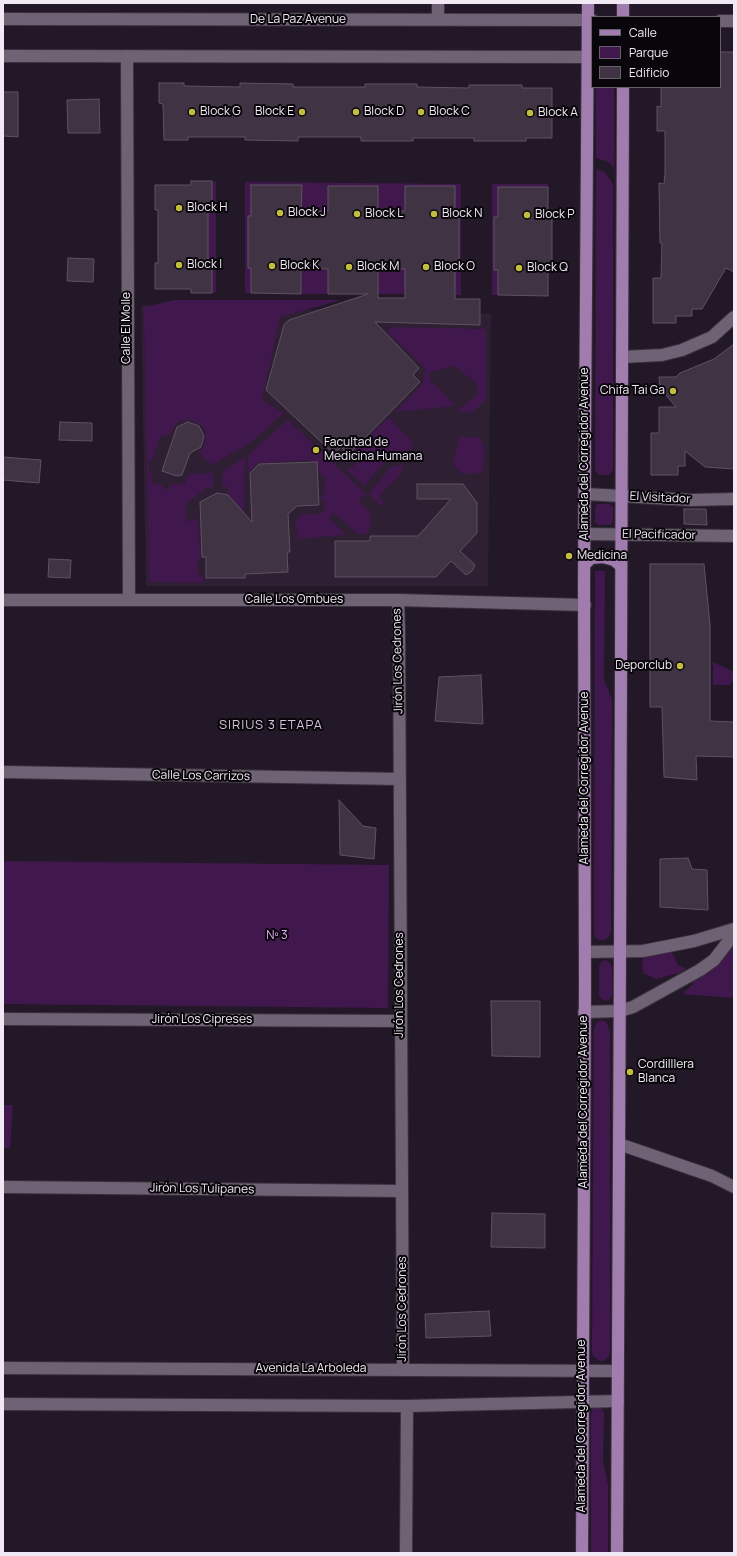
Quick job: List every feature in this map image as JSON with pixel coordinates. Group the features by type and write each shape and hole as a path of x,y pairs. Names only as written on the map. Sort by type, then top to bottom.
{"main road":[{"name":"Alameda del Corregidor Avenue","path":"582,1553 585,952 584,565 590,57 590,20 588,3"},
{"path":"623,3 623,16"},
{"path":"616,1553 620,1011 623,88"},
{"path":"584,565 591,558 603,557 614,560 621,566"}],"street":[{"path":"438,3 438,20"},
{"name":"De La Paz Avenue","path":"3,19 590,20"},
{"path":"721,21 734,21"},
{"path":"3,56 590,57"},
{"name":"Calle El Molle","path":"127,56 129,600"},
{"path":"622,357 662,355 682,350 712,337 734,317"},
{"name":"El Visitador","path":"585,494 691,500 734,499"},
{"name":"El Pacificador","path":"585,534 734,536"},
{"name":"Calle Los Ombues","path":"3,600 398,600 585,605"},
{"name":"Jirón Los Cedrones","path":"398,600 403,1370"},
{"name":"Calle Los Carrizos","path":"3,772 399,779"},
{"path":"585,952 643,951 672,946 734,929"},
{"path":"584,1012 620,1011 633,1007 700,970 714,960 734,934"},
{"name":"Jirón Los Cipreses","path":"3,1019 401,1021"},
{"path":"619,1144 706,1173 734,1186"},
{"name":"Jirón Los Tulipanes","path":"3,1187 402,1191"},
{"name":"Avenida La Arboleda","path":"3,1368 618,1372"},
{"path":"3,1404 407,1406 618,1401"},
{"path":"406,1553 407,1406"}],"shaded area":[{"name":"Facultad de Medicina Humana","path":"141,305 491,314 488,586 146,586"}],"green space":[{"path":"596,88 614,88 614,170 611,164 596,158"},
{"path":"597,169 605,172 613,184 613,470 609,475 599,475 595,470"},
{"path":"212,181 216,182 216,293 212,293 212,268 204,268 204,263 208,263 208,211 203,211 203,206 212,206"},
{"path":"245,182 461,184 461,295 455,295 455,269 450,269 459,212 455,212 455,187 405,186 405,294 378,294 378,269 382,212 378,212 378,186 328,186 328,294 301,294 301,269 297,268 305,211 301,211 301,186 256,216 248,216 248,268 251,268 251,293 245,293"},
{"path":"492,184 548,184 548,187 498,187 498,295 492,295"},
{"path":"175,300 341,300 280,317 262,400 284,413 251,442 212,465 199,452 204,447 206,433 203,426 187,419 176,423 170,435 161,436 152,459 149,460 149,473 153,475 151,479 154,484 160,484 166,490 170,489 169,485 185,484 188,474 213,473 213,487 206,488 186,504 187,522 197,518 197,523 199,526 200,558 197,563 198,573 204,578 203,583 149,582 144,307"},
{"path":"392,327 486,329 486,400 471,413 456,411 478,394 476,382 454,366 428,373 433,383 456,406 395,412 423,383 425,368 387,332"},
{"path":"389,417 414,444 406,454 387,459 364,486 347,470 354,466 357,460 352,453"},
{"path":"288,420 366,494 358,501 369,511 371,527 366,535 356,533 342,519 333,513 330,518 346,535 298,539 295,522 302,514 320,514 325,508 324,501 321,498 324,492 325,478 309,460 258,463 248,474 248,455"},
{"path":"459,437 479,437 485,451 482,473 461,474 453,463"},
{"path":"245,457 244,503 243,518 241,518 238,505 228,494 228,487 222,486 223,472"},
{"path":"398,465 403,467 401,474 379,496 384,504 382,507 369,494 391,467"},
{"path":"597,504 609,504 613,507 613,522 610,525 598,525 595,522 595,507"},
{"path":"595,571 605,571 604,679 612,699 611,931 609,937 605,940 599,940 595,937 594,931"},
{"path":"713,662 734,672 734,679 730,685 713,685"},
{"name":"Nº 3","path":"3,861 389,865 388,1008 3,1004"},
{"path":"734,943 734,998 682,994 693,984 690,976"},
{"path":"671,950 678,965 686,969 679,973 656,979 643,973 642,962 645,955"},
{"path":"605,960 610,963 612,967 612,995 610,999 605,1001 601,999 599,995 599,967 601,962"},
{"path":"601,1020 606,1022 610,1030 610,1351 609,1357 601,1362 593,1356 592,1351 594,1030 596,1023"},
{"path":"3,1105 13,1105 10,1148 3,1148"},
{"path":"594,1407 601,1407 604,1415 603,1462 608,1485 608,1553 591,1553 591,1416"}],"building":[{"path":"721,52 734,52 734,272 726,268 702,309 692,309 692,316 676,316 676,323 653,323 653,278 661,278 662,243 660,243 659,183 664,184 665,173 665,131 657,131 657,106 661,107 661,88 721,88"},
{"path":"159,83 184,83 184,86 240,87 240,83 293,84 293,87 365,87 365,84 417,84 417,87 469,88 469,85 522,85 522,88 552,88 552,138 526,138 526,141 474,141 474,138 413,138 413,141 361,141 361,137 298,137 298,141 245,140 245,137 188,137 188,140 164,140 163,104 159,103"},
{"path":"3,92 18,92 18,137 3,136"},
{"path":"99,99 100,133 68,133 67,100"},
{"path":"191,181 212,181 212,206 208,206 208,268 212,268 212,293 191,293 191,289 155,289 155,263 158,263 158,210 155,210 155,185 191,185"},
{"path":"251,185 302,185 301,211 328,211 328,186 378,186 378,212 405,211 405,186 455,186 455,212 459,212 459,265 455,265 455,299 480,299 480,325 375,322 419,368 413,375 420,382 348,455 341,447 334,454 266,390 284,325 289,320 368,294 328,294 328,269 301,268 301,294 251,293 251,268 248,268 248,216 251,216","holes":["378,269 405,269 405,298 378,298"]},
{"path":"498,187 548,187 548,213 552,213 552,266 548,265 548,296 498,295 498,270 494,270 494,217 498,217"},
{"path":"68,258 94,259 93,282 67,281"},
{"path":"734,344 734,469 705,467 685,451 685,466 678,466 678,475 651,475 651,433 659,433 659,407 676,407 660,388 659,377 676,377 680,373 714,359"},
{"path":"60,422 92,423 92,441 59,440"},
{"path":"188,422 199,426 204,436 201,447 190,453 182,475 177,476 162,471 177,427"},
{"path":"3,457 41,460 39,483 3,480"},
{"path":"317,462 319,505 297,506 288,514 290,552 287,552 288,572 245,574 245,578 206,578 206,557 202,557 200,502 217,493 228,495 252,522 250,473 259,464"},
{"path":"417,484 463,484 477,503 477,533 460,551 475,565 472,571 466,575 451,561 436,577 335,577 335,541 370,541 370,536 418,536 451,499 417,499"},
{"path":"684,509 706,509 707,525 684,524"},
{"path":"49,559 71,560 70,578 48,577"},
{"name":"Deporclub","path":"650,564 704,564 710,625 710,721 734,722 734,757 696,756 697,780 664,777 662,707 650,707"},
{"path":"481,675 483,724 435,721 439,677"},
{"path":"339,800 363,826 376,828 374,859 340,855"},
{"path":"688,858 692,869 707,870 708,910 660,907 660,859"},
{"path":"491,1001 540,1001 540,1057 492,1056"},
{"path":"492,1213 545,1214 545,1248 491,1247"},
{"path":"489,1311 491,1336 426,1338 425,1314"}],"place":[{"name":"Block G","path":"192,112"},
{"name":"Block E","path":"302,112"},
{"name":"Block D","path":"356,112"},
{"name":"Block C","path":"421,112"},
{"name":"Block A","path":"530,113"},
{"name":"Block H","path":"179,208"},
{"name":"Block J","path":"280,213"},
{"name":"Block L","path":"357,214"},
{"name":"Block N","path":"434,214"},
{"name":"Block P","path":"527,215"},
{"name":"Block I","path":"179,265"},
{"name":"Block K","path":"272,266"},
{"name":"Block M","path":"349,267"},
{"name":"Block O","path":"426,267"},
{"name":"Block Q","path":"519,268"},
{"name":"Chifa Tai Ga","path":"673,391"},
{"name":"Facultad de Medicina Humana","path":"316,450"},
{"name":"Medicina","path":"569,556"},
{"name":"Deporclub","path":"680,666"},
{"name":"Cordilllera Blanca","path":"630,1072"}],"district":[{"name":"SIRIUS 3 ETAPA","path":"271,725"}]}
